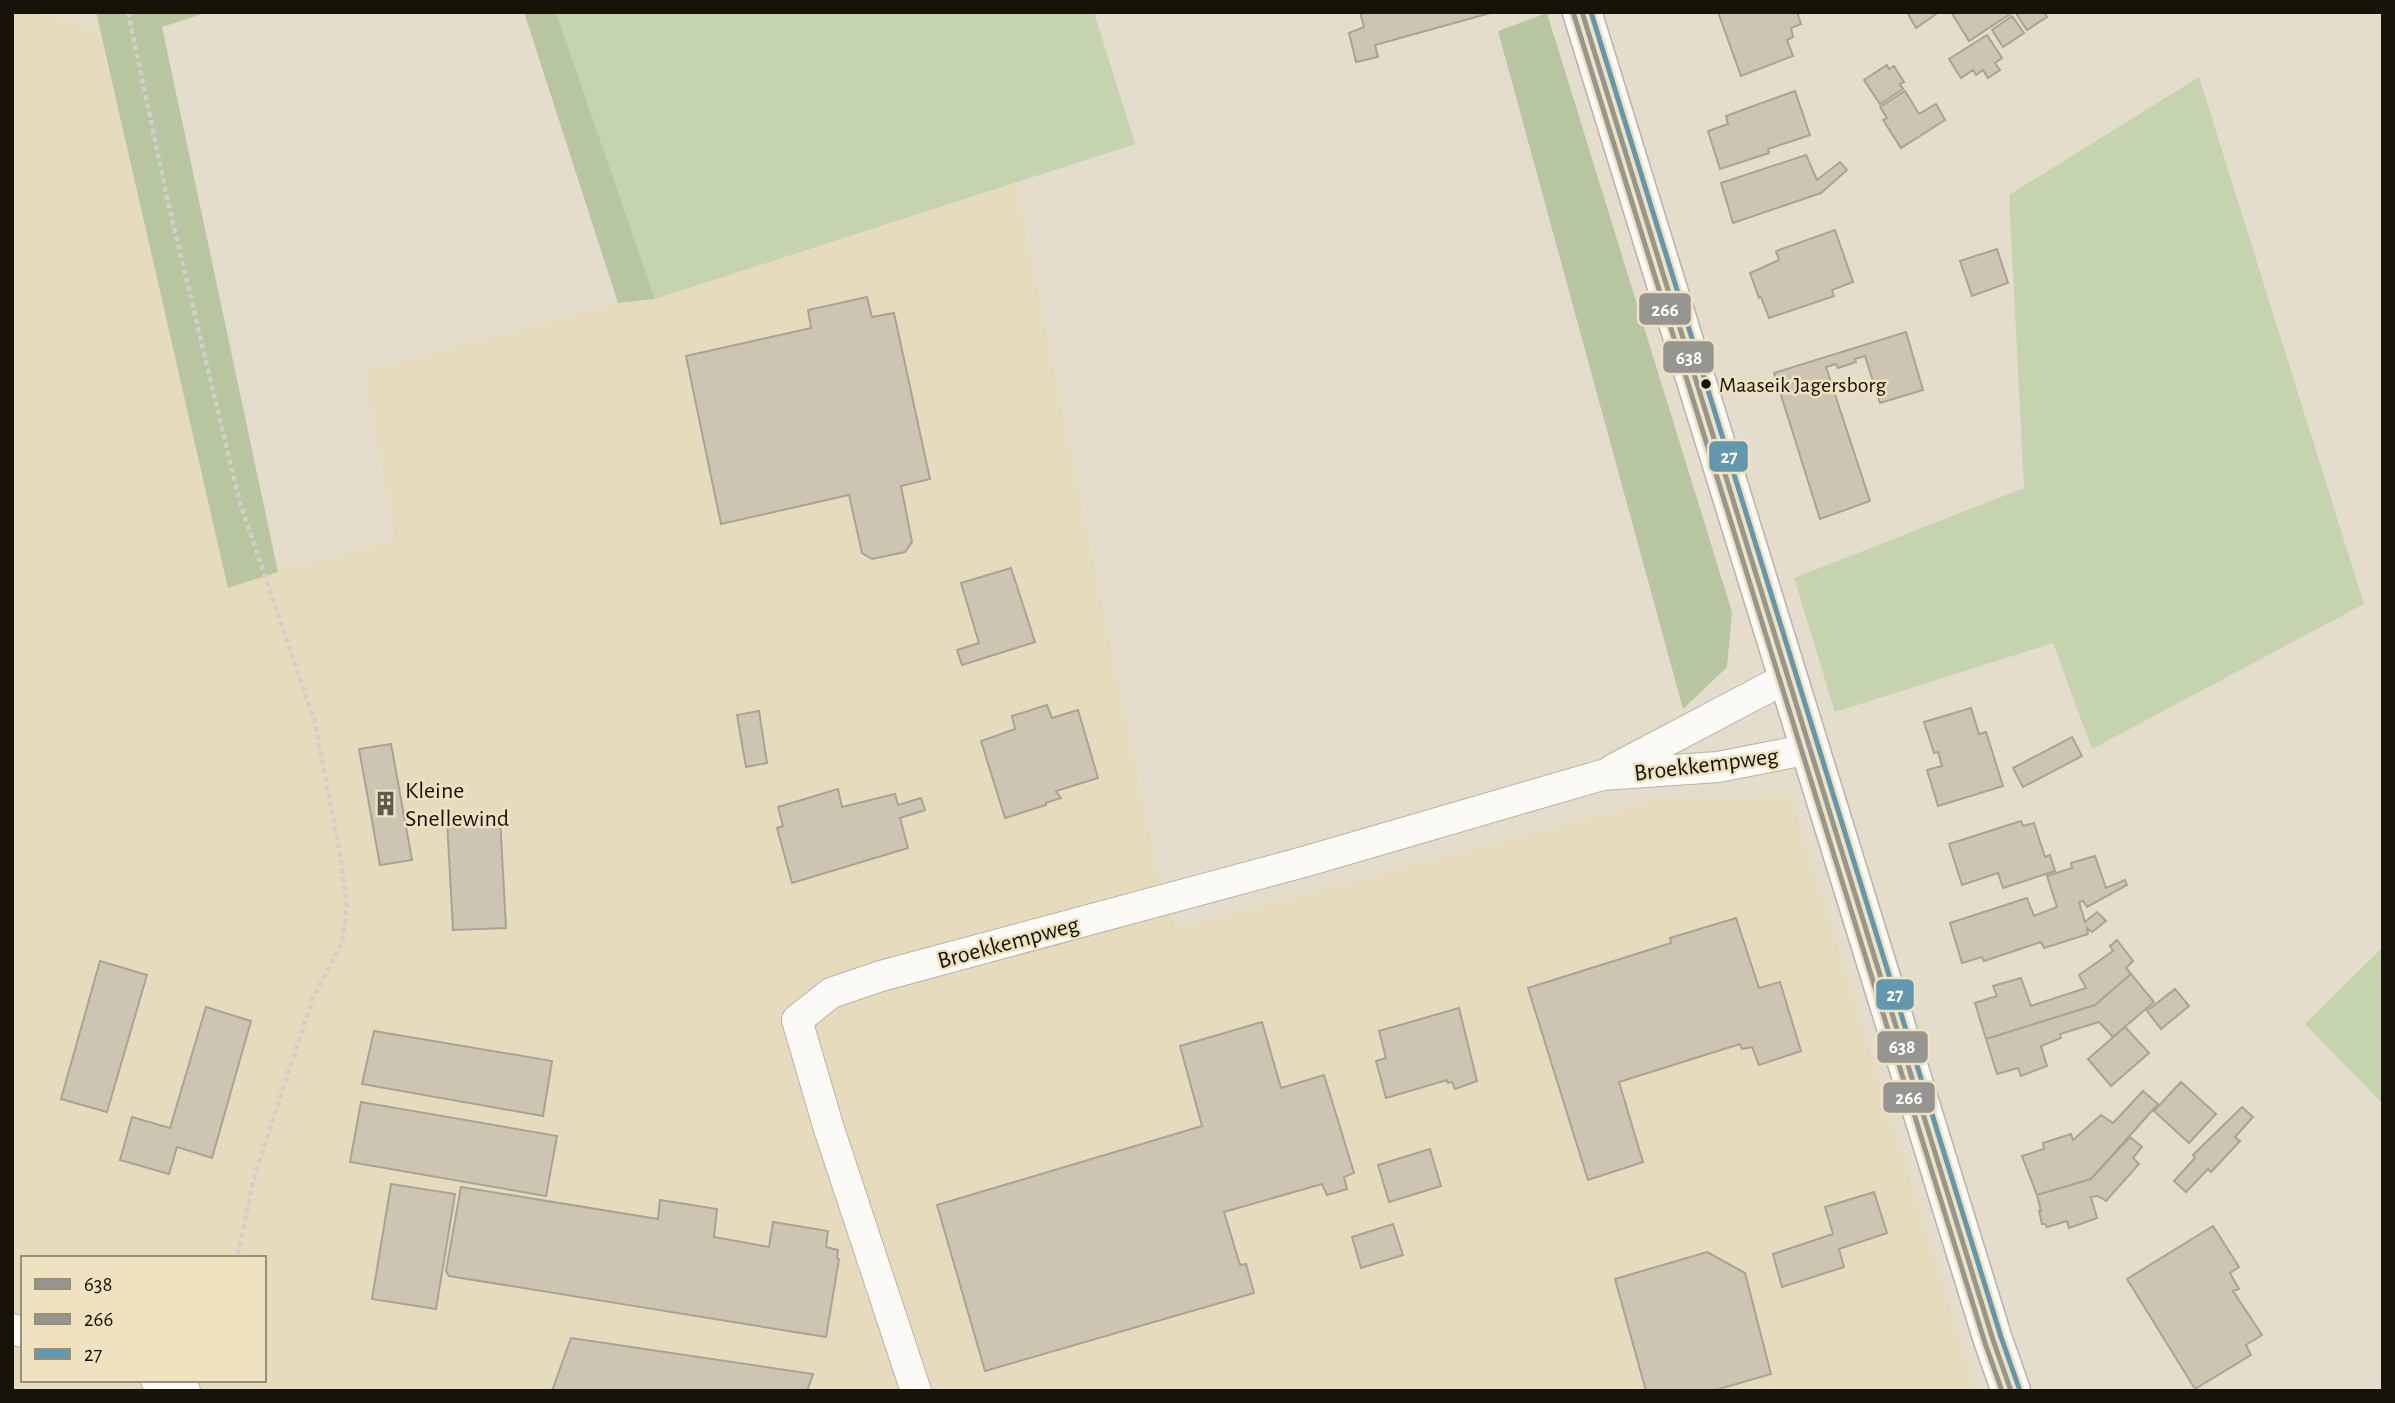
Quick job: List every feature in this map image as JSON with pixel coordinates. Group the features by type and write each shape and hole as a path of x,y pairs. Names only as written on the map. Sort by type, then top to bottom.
{"main road":[{"path":"1582,12 2011,1391"}],"street":[{"name":"Broekkempweg","path":"916,1391 829,1129 797,1020 831,993 881,976 1307,861 1602,775 1787,677"},
{"name":"Broekkempweg","path":"1602,775 1718,767 1810,749"},
{"path":"161,1382 185,1391"}],"path":[{"path":"128,12 168,202 240,503 315,723 340,853 347,906 342,943 312,1000 253,1181 237,1256"}],"shaded area":[{"path":"12,12 40,12 99,31 229,587 277,571 395,540 363,372 618,303 655,299 1016,184 1157,869 1176,929 1654,801 1791,796 1976,1391 12,1391"}],"green space":[{"path":"96,12 208,12 162,27 278,572 228,588"},
{"path":"524,12 556,12 655,299 618,303"},
{"path":"556,12 1094,12 1135,144 655,299"},
{"path":"1547,13 1732,612 1727,667 1683,709 1498,31"},
{"path":"2199,77 2364,604 2092,749 2053,643 1835,712 1794,578 2024,488 2009,195"},
{"path":"2383,947 2383,1104 2305,1024"}],"building":[{"path":"1360,12 1494,12 1375,45 1378,57 1356,62 1349,33 1364,27"},
{"path":"1718,12 1797,12 1801,24 1791,28 1793,37 1787,40 1793,56 1741,76"},
{"path":"1907,12 1939,12 1916,28"},
{"path":"1951,12 2013,12 1969,41"},
{"path":"2021,12 2044,12 2047,17 2027,30 2017,15"},
{"path":"2012,16 2024,33 2003,47 1992,30"},
{"path":"1987,35 2002,58 1995,63 2000,70 1988,78 1983,70 1976,75 1973,70 1961,78 1949,59"},
{"path":"1887,65 1889,69 1894,66 1904,82 1900,84 1903,89 1880,104 1864,80"},
{"path":"1795,91 1810,135 1768,149 1769,153 1720,169 1708,131 1728,124 1726,116"},
{"path":"1905,91 1919,114 1936,104 1945,120 1901,148 1883,120 1887,118 1880,107"},
{"path":"1806,155 1817,180 1840,162 1847,170 1821,193 1733,223 1721,183"},
{"path":"1835,230 1853,282 1832,290 1834,296 1769,318 1750,273 1779,260 1776,251"},
{"path":"1997,249 2008,283 1972,296 1960,261"},
{"path":"867,297 872,317 894,313 930,479 901,486 912,542 905,552 872,559 862,553 849,495 721,524 686,356 811,328 808,310"},
{"path":"1906,332 1923,390 1880,403 1865,356 1838,368 1836,364 1826,367 1870,501 1820,519 1774,373"},
{"path":"1011,568 1035,642 962,665 957,650 979,643 961,583"},
{"path":"1047,705 1052,718 1078,710 1098,778 1056,791 1061,798 1005,818 981,741 1015,729 1012,716"},
{"path":"1971,708 1979,734 1986,732 2003,786 1938,806 1927,770 1942,766 1938,752 1934,753 1924,722"},
{"path":"759,711 767,763 746,767 737,715"},
{"path":"2072,737 2082,756 2023,787 2013,768"},
{"name":"Kleine Snellewind","path":"391,744 412,860 380,865 359,749"},
{"path":"838,789 842,807 895,794 898,805 921,798 925,810 900,818 908,848 792,883 777,828 783,826 778,807"},
{"path":"500,817 506,928 453,930 447,820"},
{"path":"2021,821 2023,826 2034,823 2045,857 2050,855 2055,871 2003,888 1998,873 1962,885 1949,844"},
{"path":"2095,856 2106,888 2125,880 2127,885 2087,907 2083,901 2079,902 2085,922 2097,912 2106,921 2092,932 2087,928 2088,934 2044,948 2041,942 1984,961 1982,957 1962,963 1950,923 2027,898 2034,916 2057,907 2047,876 2072,868 2071,863"},
{"path":"1736,918 1759,988 1780,982 1801,1051 1759,1065 1752,1047 1742,1049 1740,1044 1619,1082 1643,1162 1588,1180 1528,988 1671,943 1670,938"},
{"path":"2117,940 2133,961 2126,968 2131,974 2095,1005 1986,1039 1975,1003 1997,996 1993,986 2021,978 2031,1006 2086,988 2079,975 2113,951 2110,946"},
{"path":"100,961 147,975 107,1112 61,1099"},
{"path":"2131,974 2154,1002 2113,1037 2099,1022 2060,1034 2061,1038 2041,1046 2047,1066 2021,1076 2018,1068 1997,1074 1986,1039 2095,1005"},
{"path":"2175,989 2189,1006 2161,1029 2147,1011"},
{"path":"206,1007 251,1021 212,1158 177,1147 169,1174 120,1160 132,1117 170,1128"},
{"path":"1459,1008 1477,1081 1455,1089 1452,1082 1448,1083 1447,1080 1386,1098 1376,1061 1386,1058 1379,1031"},
{"path":"1262,1022 1281,1088 1324,1075 1354,1173 1344,1177 1347,1189 1327,1195 1322,1184 1224,1212 1240,1265 1246,1264 1254,1293 985,1371 937,1205 1202,1126 1180,1046"},
{"path":"2125,1027 2149,1053 2111,1086 2088,1059"},
{"path":"374,1031 552,1061 543,1116 362,1084"},
{"path":"2181,1082 2216,1114 2189,1143 2154,1111"},
{"path":"2143,1091 2158,1104 2091,1179 2037,1195 2022,1156 2044,1149 2043,1143 2071,1134 2073,1140 2101,1115 2113,1123"},
{"path":"361,1102 557,1136 546,1196 350,1162"},
{"path":"2242,1107 2253,1117 2235,1137 2240,1141 2211,1172 2208,1169 2186,1192 2174,1181 2195,1158 2193,1155"},
{"path":"2130,1137 2142,1147 2133,1158 2139,1164 2106,1201 2098,1196 2091,1197 2097,1218 2069,1228 2067,1221 2047,1227 2042,1224 2037,1195 2091,1179"},
{"path":"1430,1149 1441,1186 1389,1202 1378,1165"},
{"path":"391,1184 455,1194 436,1309 372,1299"},
{"path":"461,1187 658,1219 660,1200 717,1209 714,1237 769,1247 773,1222 828,1231 826,1247 838,1250 839,1259 826,1337 449,1276 446,1271"},
{"path":"1874,1192 1887,1233 1839,1249 1844,1267 1782,1287 1773,1254 1833,1234 1825,1207"},
{"path":"1393,1224 1403,1255 1361,1268 1352,1237"},
{"path":"2213,1226 2239,1267 2230,1273 2239,1289 2233,1291 2262,1335 2246,1345 2251,1355 2195,1389 2127,1279"},
{"path":"1707,1252 1745,1273 1771,1374 1712,1391 1646,1391 1615,1279"},
{"path":"571,1338 813,1374 807,1391 552,1391"}],"transit line":[{"name":"638","path":"1582,12 2011,1391"},
{"name":"27","path":"1591,12 2019,1388"},
{"name":"266","path":"1574,15 2002,1391"}],"place":[{"name":"Maaseik Jagersborg","path":"1706,384"},
{"name":"Kleine Snellewind","path":"385,804"}]}
